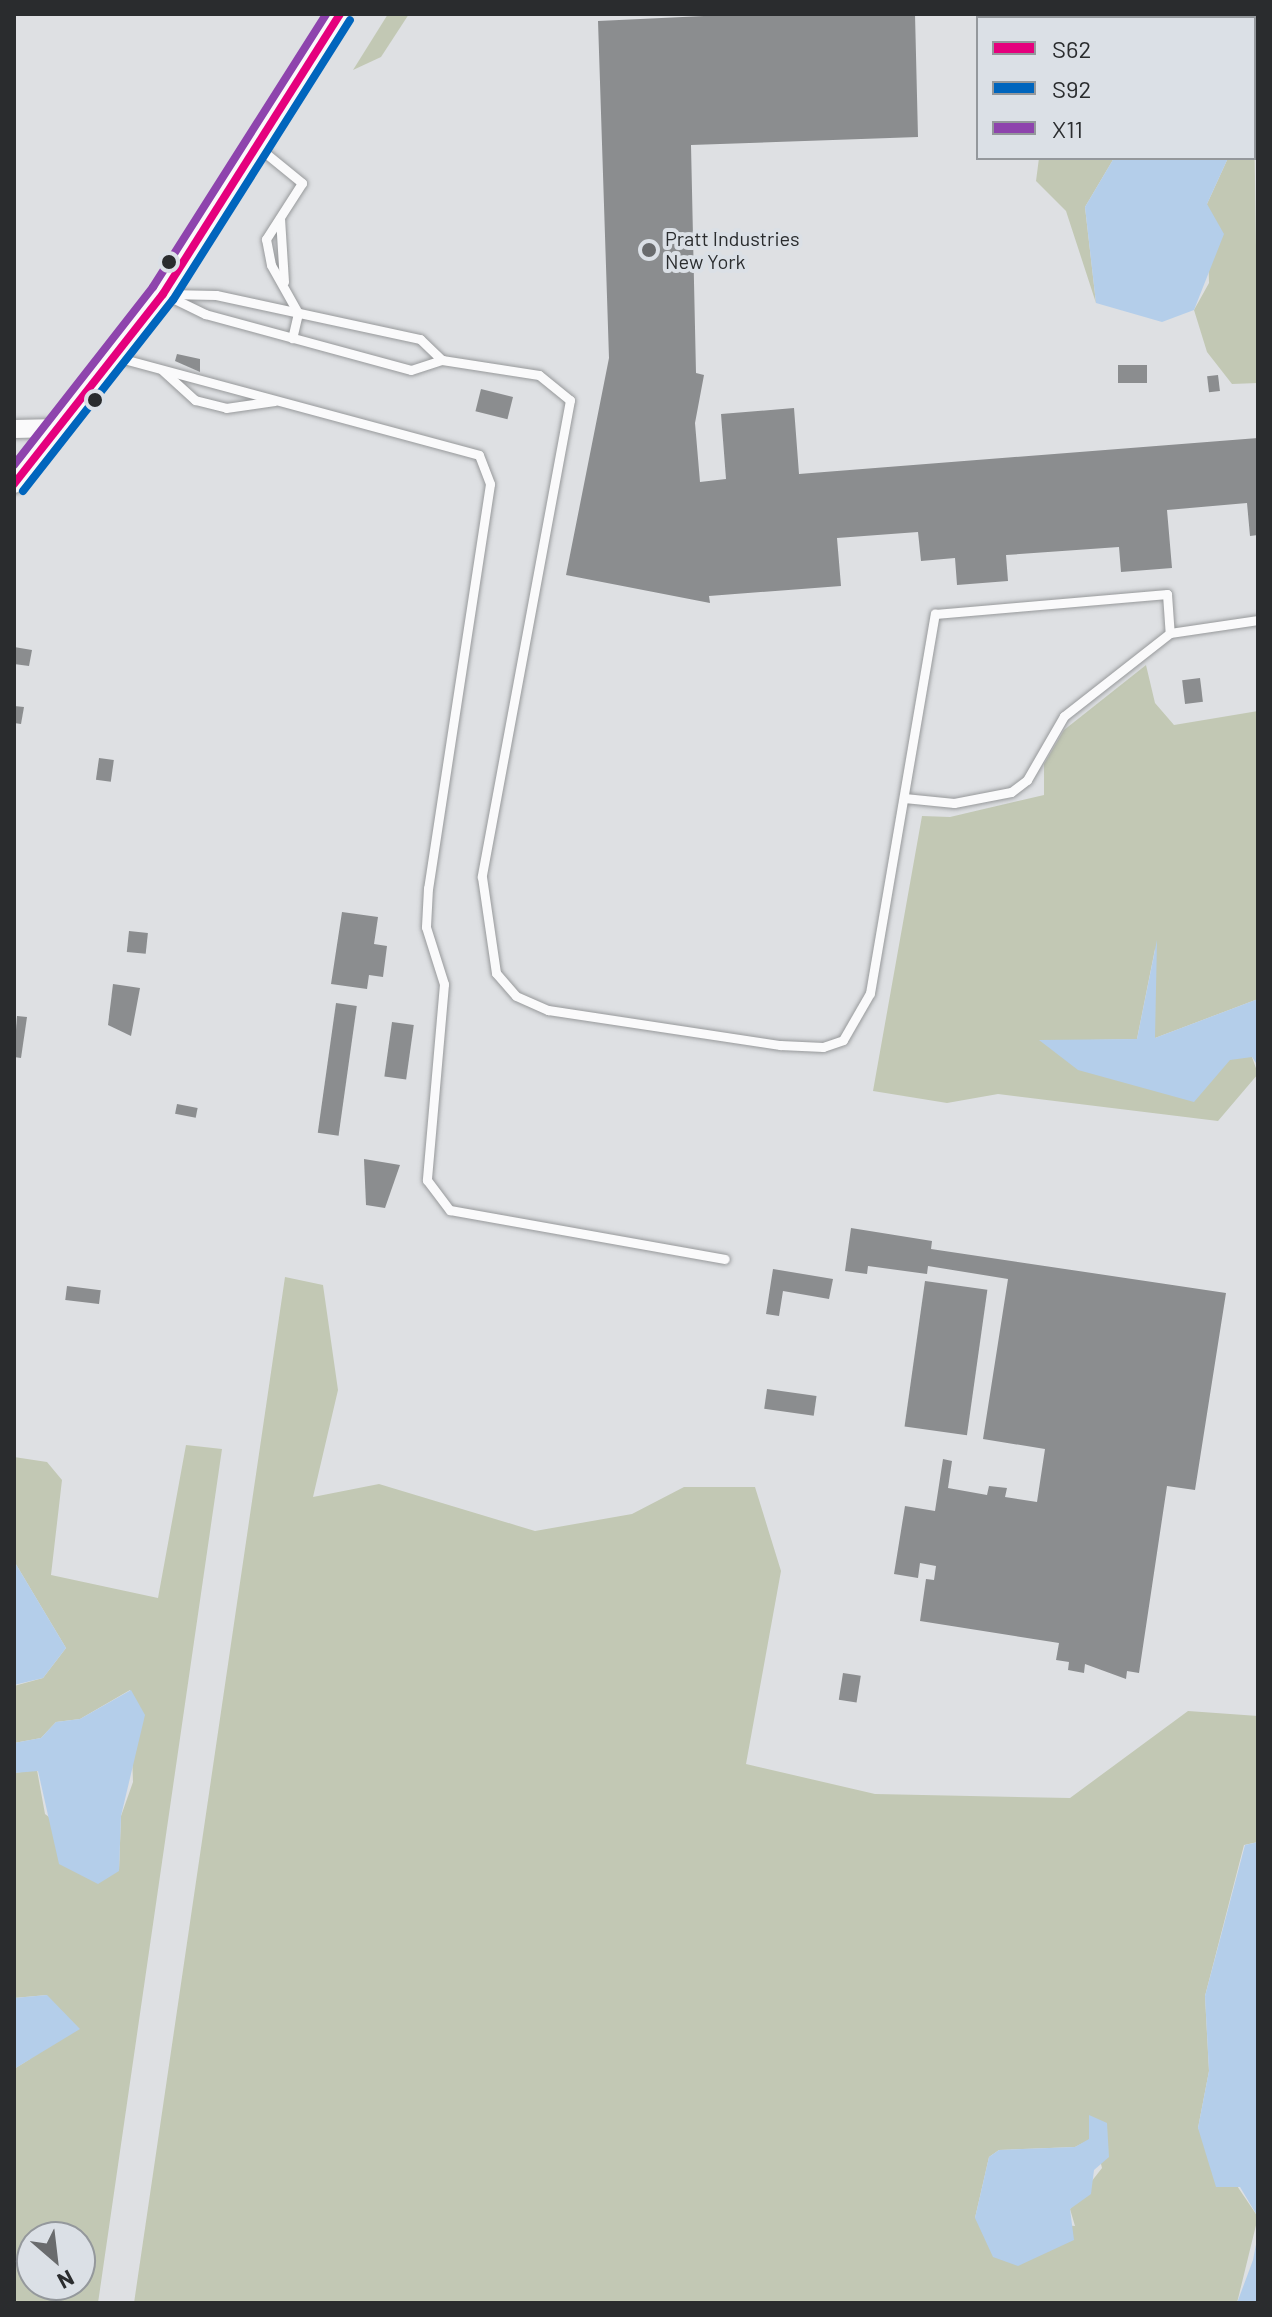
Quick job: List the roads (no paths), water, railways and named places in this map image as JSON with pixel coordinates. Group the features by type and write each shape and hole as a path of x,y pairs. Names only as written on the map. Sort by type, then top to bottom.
{"street":[{"path":"14,484 163,294 340,14"},
{"path":"14,429 58,428"}],"lane":[{"path":"258,147 301,177 280,218 284,282 298,313 292,338"},
{"path":"163,294 216,295 420,339 442,360"},
{"path":"163,294 205,314 411,370 442,360 539,375 570,400 482,877 501,984 548,1010 780,1045 834,1044 853,1031 870,993 935,614 1167,594 1170,633"},
{"path":"116,357 472,450 490,484 428,888 426,927 444,984 427,1165 436,1198 450,1210 484,1218 725,1259"},
{"path":"160,369 212,404 281,400"},
{"path":"904,798 954,803 1011,792 1027,780 1064,716 1170,633 1258,620"}],"water":[{"path":"1113,160 1227,160 1207,204 1224,234 1194,310 1162,322 1096,303 1085,207"},
{"path":"1157,940 1155,1038 1258,999 1258,1066 1252,1057 1230,1060 1194,1102 1078,1070 1039,1040 1137,1039"},
{"path":"14,1561 66,1648 43,1678 14,1685"},
{"path":"131,1690 145,1715 121,1816 119,1871 98,1884 59,1864 38,1771 14,1773 14,1743 41,1738 56,1722 80,1719"},
{"path":"1258,1842 1258,2217 1240,2187 1216,2187 1198,2128 1209,2071 1205,1996 1245,1845"},
{"path":"47,1995 80,2029 14,2069 14,1998"},
{"path":"1089,2115 1107,2123 1109,2157 1094,2170 1091,2194 1070,2209 1074,2240 1018,2266 993,2257 975,2218 989,2157 999,2150 1075,2147 1089,2139"},
{"path":"1258,2234 1258,2303 1237,2303 1253,2260"}],"place":[{"name":"Pratt Industries New York","path":"649,250"}]}
